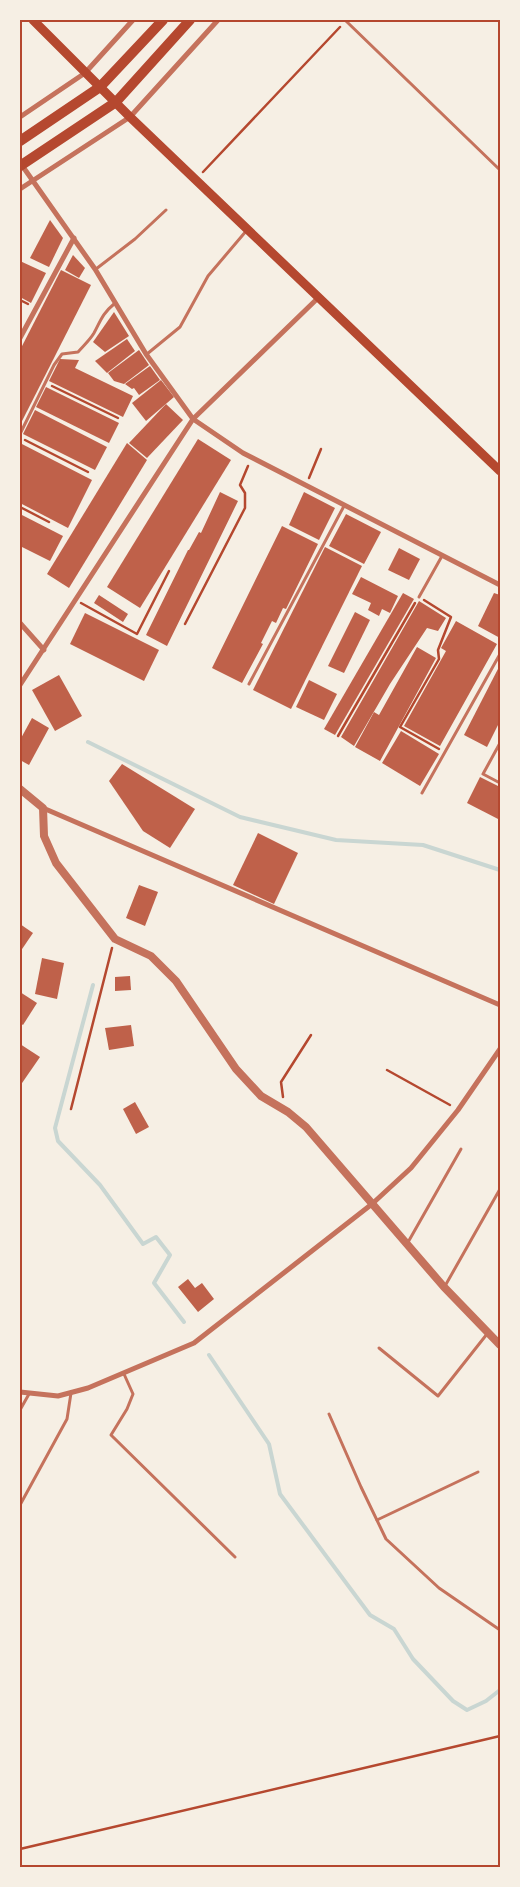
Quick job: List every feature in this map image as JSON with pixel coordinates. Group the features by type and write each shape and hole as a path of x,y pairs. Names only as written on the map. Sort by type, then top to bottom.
{"main road":[{"path":"33,20 130,117 500,471"},
{"path":"20,141 100,87 163,20"},
{"path":"21,164 116,102 190,20"}],"street":[{"path":"20,117 85,72 133,20"},
{"path":"20,189 130,117 218,20"},
{"path":"21,164 95,269 114,304 146,354 193,419 252,458 500,585"},
{"path":"20,338 74,238"},
{"path":"20,685 193,419 319,297"},
{"path":"20,623 44,650"},
{"path":"20,789 43,808 500,1005"},
{"path":"43,808 44,836 56,863 114,939 151,956 176,981 236,1069 261,1096 288,1112 306,1128 444,1287 500,1345"},
{"path":"20,1392 58,1396 71,1393 124,1374 194,1343 372,1204 411,1168 458,1110 500,1049"}],"lane":[{"path":"346,21 500,170"},
{"path":"95,269 135,239 166,210"},
{"path":"146,354 180,327 208,276 248,229"},
{"path":"20,434 54,365 62,354 78,352 93,334 105,312 114,304"},
{"path":"249,684 344,506"},
{"path":"419,597 442,556"},
{"path":"422,793 500,654"},
{"path":"500,743 484,774 500,784"},
{"path":"406,1244 461,1149"},
{"path":"444,1287 500,1189"},
{"path":"379,1348 438,1396 487,1333"},
{"path":"124,1374 133,1394 111,1435 235,1557"},
{"path":"20,1410 30,1393"},
{"path":"20,1505 67,1420 71,1393"},
{"path":"328,1414 386,1539 439,1588 500,1630"},
{"path":"377,1520 478,1472"}],"path":[{"path":"196,180 346,21"},
{"path":"45,383 118,418"},
{"path":"20,438 88,472"},
{"path":"305,485 321,449"},
{"path":"185,624 245,508 245,493 240,485 252,458"},
{"path":"20,507 49,522"},
{"path":"76,600 137,634 169,571"},
{"path":"338,736 419,597 451,616 438,650 439,659 400,727 445,752"},
{"path":"71,1108 114,939"},
{"path":"288,1112 280,1082 311,1035"},
{"path":"388,1070 458,1110"},
{"path":"20,1849 500,1736"}],"building":[{"path":"50,220 63,238 49,267 30,258"},
{"path":"73,255 85,268 79,278 65,270"},
{"path":"20,261 46,273 31,303 20,297"},
{"path":"61,270 91,285 20,425 20,350"},
{"path":"114,312 129,336 105,352 93,342"},
{"path":"127,339 135,351 107,373 95,361"},
{"path":"139,350 149,365 124,384 114,381 108,373"},
{"path":"60,359 79,360 75,368 133,396 123,417 49,381"},
{"path":"150,366 160,380 139,395 134,388 132,389 125,384"},
{"path":"161,380 174,397 146,421 132,403"},
{"path":"46,387 119,423 109,443 36,407"},
{"path":"166,404 183,420 147,458 129,443"},
{"path":"35,410 107,447 95,470 23,434"},
{"path":"198,439 231,460 140,608 107,587"},
{"path":"20,443 92,480 68,528 20,503"},
{"path":"127,443 147,460 69,588 47,574"},
{"path":"220,492 238,501 167,646 146,635 188,550 199,532 201,533"},
{"path":"304,492 335,508 319,540 289,525"},
{"path":"20,514 63,536 50,561 20,546"},
{"path":"346,514 381,532 364,564 329,546"},
{"path":"282,526 318,544 286,609 283,608 276,623 272,621 261,643 263,644 242,683 212,668"},
{"path":"325,547 362,566 291,709 253,690"},
{"path":"399,548 420,559 409,580 388,570"},
{"path":"361,577 398,596 390,613 382,609 379,616 368,610 371,603 352,594"},
{"path":"403,593 414,599 335,735 324,729"},
{"path":"494,593 500,595 500,638 478,626"},
{"path":"99,595 128,614 123,622 94,603"},
{"path":"419,601 446,618 438,631 427,628 390,684 354,746 341,737"},
{"path":"355,612 370,620 344,673 328,666"},
{"path":"85,613 159,650 144,681 70,644"},
{"path":"456,621 497,644 440,746 404,726 446,651 441,648"},
{"path":"417,647 436,658 380,761 355,747 374,712 379,715"},
{"path":"500,665 500,721 487,747 464,735"},
{"path":"59,675 82,716 55,731 32,690"},
{"path":"309,680 337,694 324,720 296,707"},
{"path":"32,718 49,728 29,765 20,760 20,740"},
{"path":"401,731 439,754 420,786 382,763"},
{"path":"122,764 195,809 170,848 143,831 109,781"},
{"path":"480,777 500,787 500,820 467,803"},
{"path":"258,833 298,853 274,904 233,885"},
{"path":"139,885 158,892 145,926 126,918"},
{"path":"20,924 33,933 20,952"},
{"path":"42,958 64,963 57,999 35,994"},
{"path":"130,976 131,990 115,991 115,977"},
{"path":"20,992 37,1003 23,1025 20,1023"},
{"path":"131,1025 134,1046 109,1050 105,1028"},
{"path":"20,1044 40,1057 20,1086"},
{"path":"135,1102 149,1127 136,1134 123,1109"},
{"path":"188,1279 195,1288 202,1283 214,1299 198,1312 178,1287"}],"waterway":[{"path":"88,742 240,817 336,840 423,845 500,870"},
{"path":"93,985 55,1128 58,1141 100,1185 143,1244 156,1237 170,1255 154,1283 184,1322"},
{"path":"209,1355 269,1444 280,1494 370,1615 394,1629 413,1659 453,1701 467,1710 486,1701 500,1690"}]}
